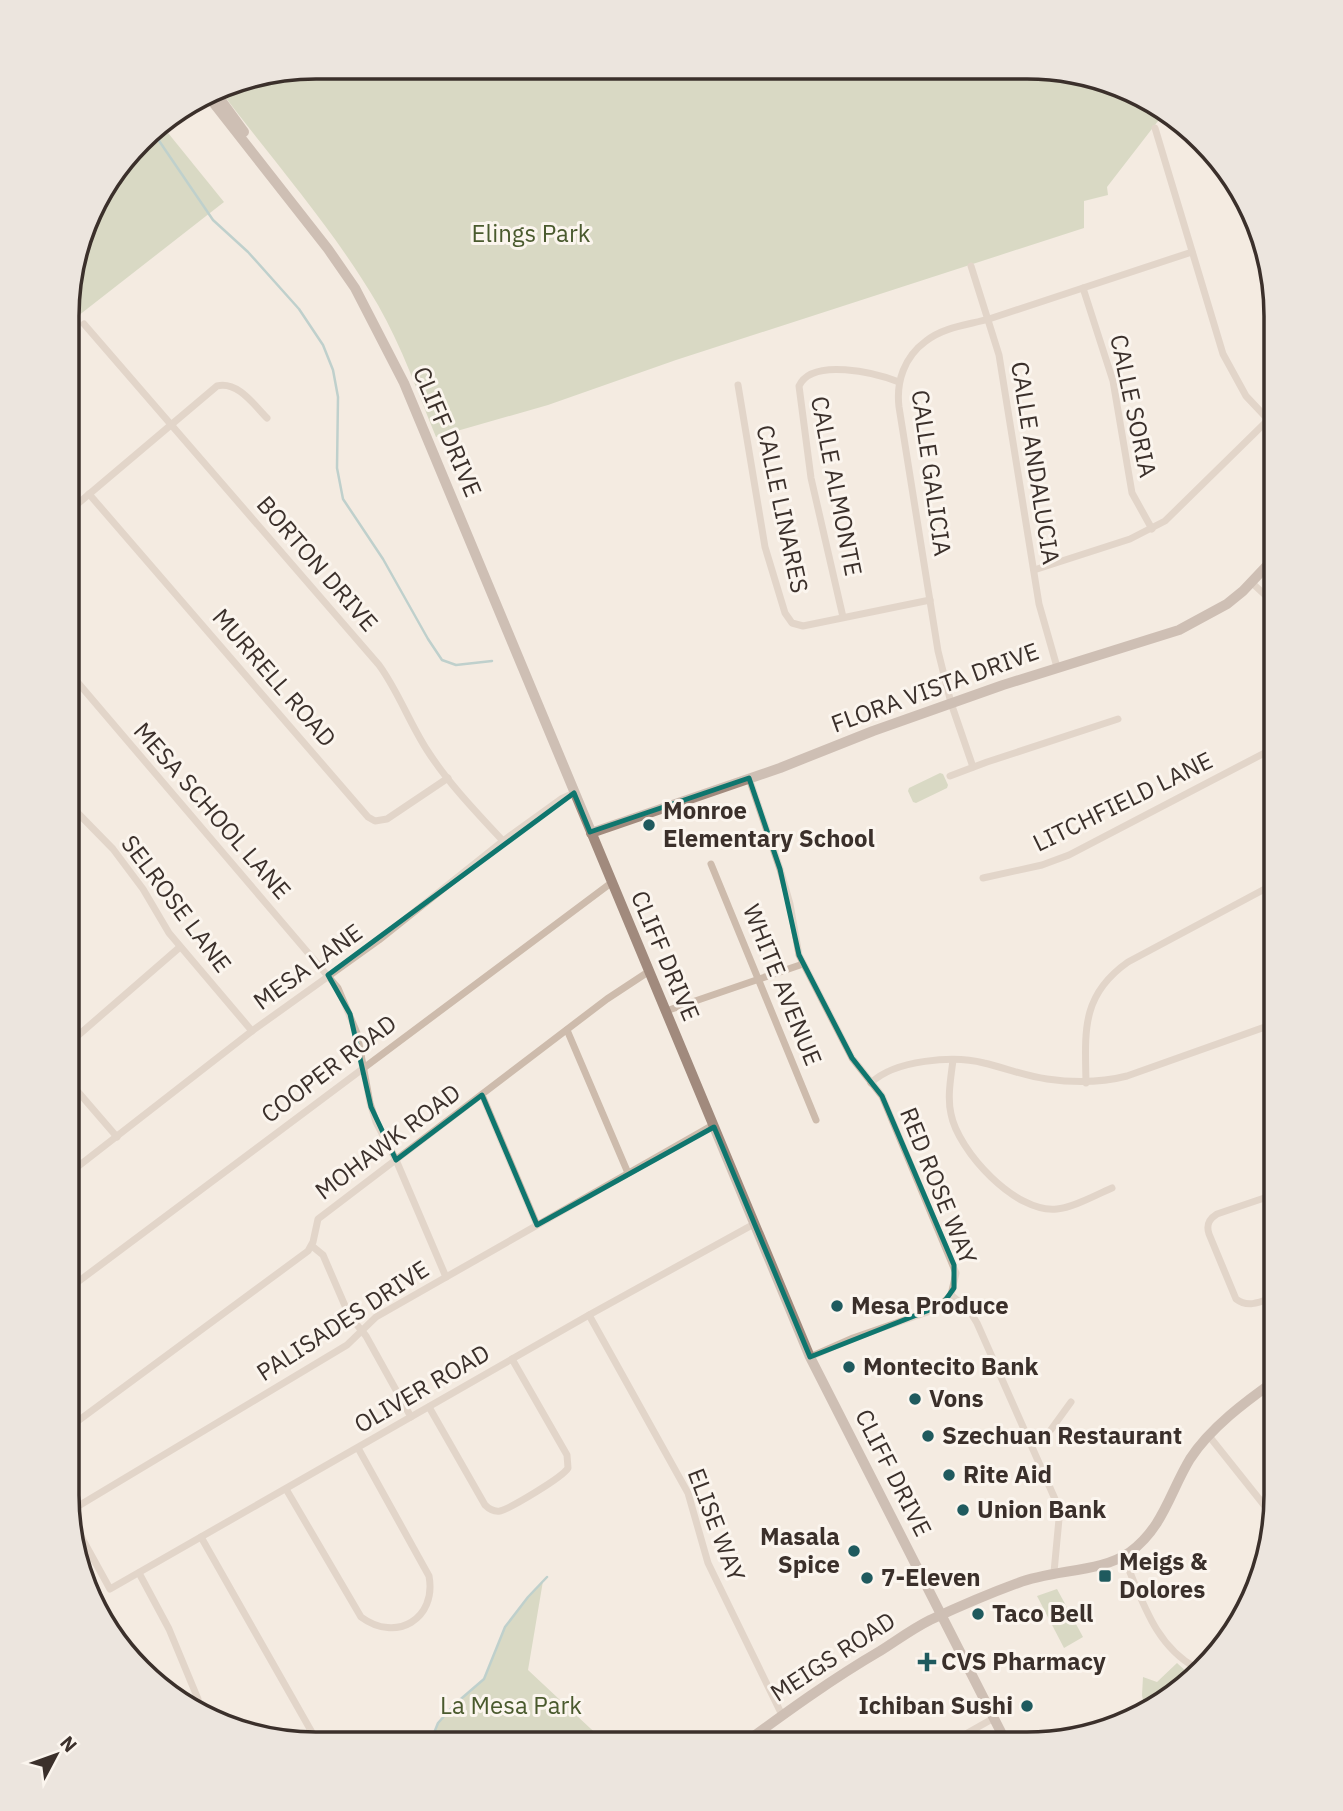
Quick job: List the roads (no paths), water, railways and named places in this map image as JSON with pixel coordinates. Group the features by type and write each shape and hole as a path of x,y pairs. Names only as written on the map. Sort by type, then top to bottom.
{"main road":[{"name":"CLIFF DRIVE","path":"220,99 355,288 404,383 810,1357 1001,1732"},
{"name":"CLIFF DRIVE","path":"213,102 282,188"},
{"name":"FLORA VISTA DRIVE","path":"591,833 951,703 1179,630 1216,612 1252,583 1264,570"},
{"name":"MEIGS ROAD","path":"759,1732 858,1664 929,1621 1018,1583 1054,1572 1093,1567 1123,1556 1142,1542 1164,1515 1191,1458 1209,1436 1264,1390"}],"street":[{"path":"1155,128 1227,365 1246,396 1264,416"},
{"name":"CALLE GALICIA","path":"973,767 951,703 930,600 899,407 900,382 906,363 925,341 942,331 988,319 1192,252"},
{"name":"CALLE ANDALUCIA","path":"971,266 999,355 1043,622 1057,667"},
{"name":"CALLE SORIA","path":"1083,288 1113,381 1132,493 1152,529"},
{"name":"BORTON DRIVE","path":"84,324 379,665 426,748 448,778 503,841"},
{"name":"CALLE ALMONTE","path":"843,617 813,489 799,386 802,379 812,372 840,370 871,373 900,382"},
{"path":"79,503 222,384 235,387 267,418"},
{"name":"CALLE LINARES","path":"738,385 765,547 787,617 792,623 803,626 930,600"},
{"path":"1034,570 1130,539 1152,529 1176,512 1264,424"},
{"name":"MURRELL ROAD","path":"89,494 368,817 375,821 387,819 448,778"},
{"path":"1252,583 1264,594"},
{"name":"MESA SCHOOL LANE","path":"79,684 338,988 351,1014 362,1053 371,1107 446,1277"},
{"path":"950,776 1118,719"},
{"name":"LITCHFIELD LANE","path":"983,878 1042,865 1069,855 1264,753"},
{"path":"666,1011 803,964 780,869 749,778"},
{"name":"MESA LANE","path":"79,1166 252,1031 379,940 503,841 561,799 574,793"},
{"name":"SELROSE LANE","path":"79,814 113,849 143,889 169,933 252,1031"},
{"name":"WHITE AVENUE","path":"711,864 816,1120"},
{"name":"COOPER ROAD","path":"79,1281 611,883"},
{"path":"1086,1083 1086,1023 1094,999 1107,980 1128,962 1264,889"},
{"path":"79,1035 180,947"},
{"name":"RED ROSE WAY","path":"803,964 852,1059 882,1096 954,1265 956,1280 951,1295 969,1310 977,1322 1055,1499 1058,1511 1054,1572"},
{"name":"MOHAWK ROAD","path":"312,1246 318,1219 607,999 648,972"},
{"path":"871,1083 901,1066 953,1060 984,1062 1044,1079 1103,1082 1264,1027"},
{"path":"567,1030 628,1173"},
{"path":"953,1060 951,1117 973,1156 1007,1190 1023,1201 1048,1209 1062,1208 1112,1188"},
{"path":"79,1093 117,1137"},
{"path":"482,1096 537,1225"},
{"name":"PALISADES DRIVE","path":"79,1506 347,1345 376,1317 713,1125"},
{"path":"1264,1198 1217,1214 1209,1223 1209,1234 1239,1302 1246,1305 1264,1300"},
{"name":"OLIVER ROAD","path":"83,1540 110,1590 589,1315 754,1224"},
{"path":"79,1420 312,1246 321,1251 349,1315 362,1331 411,1417"},
{"path":"810,1357 936,1309 951,1295"},
{"name":"ELISE WAY","path":"589,1315 688,1493 708,1563 782,1715"},
{"path":"429,1407 490,1510 502,1510 561,1477 568,1468 567,1455 512,1359"},
{"path":"1030,1442 1050,1431 1071,1402"},
{"path":"1209,1436 1264,1500"},
{"path":"286,1489 361,1617 376,1626 388,1628 397,1628 413,1621 429,1601 429,1576 358,1448"},
{"path":"201,1537 312,1732"},
{"path":"1123,1556 1156,1632 1178,1656 1191,1665"},
{"path":"139,1573 169,1629 198,1699"},
{"path":"969,1732 994,1718"}],"waterway":[{"path":"158,140 213,220 248,252 299,309 323,345 333,370 338,397 337,468 343,499 383,559 428,639 442,660 456,665 492,661"},
{"path":"434,1732 438,1723 455,1704 484,1679 505,1627 547,1577"}],"place":[{"name":"Monroe Elementary School","path":"649,825"},
{"name":"Mesa Produce","path":"837,1306"},
{"name":"Montecito Bank","path":"849,1367"},
{"name":"Vons","path":"915,1399"},
{"name":"Szechuan Restaurant","path":"928,1436"},
{"name":"Rite Aid","path":"949,1475"},
{"name":"Union Bank","path":"963,1510"},
{"name":"Masala Spice","path":"854,1551"},
{"name":"Meigs & Dolores","path":"1105,1576"},
{"name":"7-Eleven","path":"867,1578"},
{"name":"Taco Bell","path":"978,1614"},
{"name":"CVS Pharmacy","path":"927,1662"},
{"name":"Ichiban Sushi","path":"1027,1706"}],"park label":[{"name":"Elings Park","path":"531,234"},
{"name":"La Mesa Park","path":"511,1706"}]}
